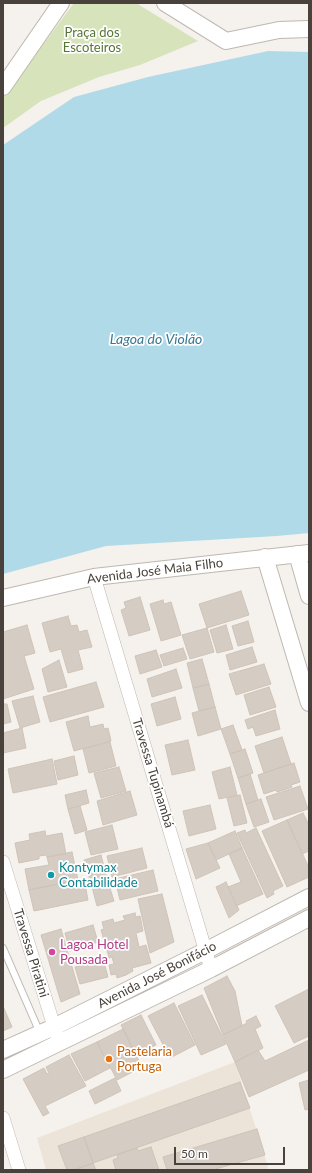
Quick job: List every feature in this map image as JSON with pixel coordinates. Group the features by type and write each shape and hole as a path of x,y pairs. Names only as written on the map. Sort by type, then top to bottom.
{"street":[{"path":"3,87 61,3"},
{"path":"165,3 226,41 279,30 309,29"},
{"path":"303,554 309,596"},
{"name":"Avenida José Maia Filho","path":"3,598 94,577 303,554"},
{"path":"265,557 309,702"},
{"name":"Travessa Tupinambá","path":"94,577 212,968"},
{"name":"Travessa Piratini","path":"3,862 48,1039"},
{"name":"Avenida José Bonifácio","path":"3,1070 48,1039 207,950 309,897"},
{"name":"Avenida José Bonifácio","path":"3,1050 48,1039 212,968 309,918"},
{"path":"265,920 272,937"},
{"path":"3,1118 19,1170"}],"lane":[{"path":"3,948 48,1039"}],"shaded area":[{"path":"235,1062 269,1170 46,1170 37,1138"}],"green space":[{"name":"Praça dos Escoteiros","path":"74,3 136,3 198,41 140,65 99,77 41,101 3,128 3,98"}],"water":[{"name":"Lagoa do Violão","path":"268,51 309,52 309,533 106,546 3,574 3,145 74,97 148,77"}],"building":[{"path":"241,591 249,615 207,628 199,604"},
{"path":"140,597 150,630 129,636 121,610 126,608 124,602"},
{"path":"163,600 164,604 171,602 181,635 161,641 150,604"},
{"path":"68,616 71,626 77,625 79,632 87,630 92,647 78,650 83,669 68,673 61,649 50,652 42,623"},
{"path":"248,621 254,642 238,646 232,626"},
{"path":"27,625 35,653 24,656 34,689 3,699 3,632"},
{"path":"226,625 233,649 217,653 210,630"},
{"path":"207,628 214,652 190,659 182,635"},
{"path":"252,647 257,662 230,670 226,655"},
{"path":"183,648 187,659 164,666 160,655"},
{"path":"156,650 162,667 140,674 135,656"},
{"path":"202,659 209,684 193,688 187,663"},
{"path":"59,660 67,687 48,692 42,669"},
{"path":"264,664 271,684 236,695 229,674"},
{"path":"176,669 182,688 152,697 147,679"},
{"path":"96,682 104,707 50,722 43,697"},
{"path":"209,684 215,707 199,711 193,688"},
{"path":"269,687 276,707 250,715 244,695"},
{"path":"33,696 40,722 20,728 12,701"},
{"path":"175,697 181,719 157,726 151,704"},
{"path":"3,704 7,704 11,722 3,724"},
{"path":"215,707 221,729 198,736 192,713"},
{"path":"275,710 280,729 256,736 253,727 248,729 245,720"},
{"path":"88,716 90,727 103,724 104,729 108,728 111,741 74,751 66,722"},
{"path":"233,725 242,750 230,754 221,729"},
{"path":"22,728 26,748 3,753 3,733"},
{"path":"282,737 291,764 264,773 255,746"},
{"path":"188,740 195,770 172,775 165,745"},
{"path":"110,742 116,766 89,773 83,749"},
{"path":"245,749 253,773 238,778 230,754"},
{"path":"74,756 78,775 58,780 54,761"},
{"path":"52,759 57,784 13,793 8,769"},
{"path":"294,763 300,782 291,785 292,787 277,792 276,790 264,794 258,775"},
{"path":"119,767 126,791 101,798 94,773"},
{"path":"230,767 237,795 219,799 212,772"},
{"path":"250,774 258,800 246,804 238,778"},
{"path":"300,786 308,809 274,820 266,797"},
{"path":"86,790 89,803 68,809 65,795"},
{"path":"130,791 137,815 103,825 97,801"},
{"path":"240,795 247,823 234,826 227,798"},
{"path":"261,799 269,822 254,827 246,804"},
{"path":"210,805 216,829 189,836 183,811"},
{"path":"80,806 87,830 75,834 68,809"},
{"path":"303,813 309,825 309,851 302,854 287,820"},
{"path":"287,820 309,868 309,877 287,887 262,831"},
{"path":"112,825 118,849 91,855 85,832"},
{"path":"256,828 283,886 273,891 274,894 267,898 237,833 245,830 246,833"},
{"path":"45,831 46,836 62,833 66,854 47,857 46,855 39,856 39,859 19,863 15,843 30,840 29,834"},
{"path":"235,831 242,848 216,860 208,843"},
{"path":"208,843 220,868 196,879 186,849"},
{"path":"142,848 147,868 112,877 107,856"},
{"path":"242,848 263,894 236,906 228,887 241,882 229,854"},
{"name":"Kontymax Contabilidade","path":"72,852 78,880 29,890 25,869 49,865 47,857"},
{"path":"101,855 107,879 91,883 84,860"},
{"path":"153,870 158,891 120,900 115,879"},
{"path":"84,879 88,900 34,911 29,890"},
{"path":"107,879 114,901 97,906 91,883"},
{"path":"226,882 239,910 229,918 216,887"},
{"path":"162,894 174,942 150,953 138,899"},
{"path":"135,913 136,917 140,916 143,931 136,933 139,947 146,945 151,963 132,968 133,971 117,978 116,974 111,975 109,965 114,964 112,957 109,958 106,946 109,945 108,939 104,940 101,930 104,929 102,922 113,919 114,923 125,920 123,916"},
{"path":"93,925 98,942 70,951 65,933"},
{"path":"61,929 80,994 61,1002 41,935"},
{"path":"103,959 108,977 80,984 75,967"},
{"path":"227,976 235,991 242,1026 223,1035 204,988"},
{"path":"309,989 309,1036 294,1043 275,1006"},
{"path":"202,995 226,1044 201,1055 178,1006"},
{"path":"174,1003 195,1045 170,1058 148,1016"},
{"path":"3,1006 12,1027 3,1031"},
{"path":"141,1015 156,1045 136,1055 121,1025"},
{"path":"256,1016 261,1026 255,1029 263,1048 235,1062 223,1035 247,1023 246,1021"},
{"path":"123,1029 142,1067 117,1080 97,1042"},
{"path":"309,1040 309,1070 249,1097 235,1062 258,1050 265,1061"},
{"path":"97,1042 110,1068 85,1081 71,1054"},
{"path":"69,1055 86,1086 45,1106 49,1113 43,1116 23,1079 44,1068 47,1074 49,1073 46,1067"},
{"path":"115,1078 121,1091 95,1104 89,1091"},
{"path":"309,1080 309,1109 305,1110 299,1083"},
{"path":"240,1082 250,1108 93,1163 84,1137"},
{"path":"257,1129 265,1155 212,1170 167,1170 163,1157"},
{"path":"84,1137 93,1163 74,1170 67,1170 58,1146"},
{"path":"151,1147 159,1170 116,1170 113,1160 118,1158 117,1155 137,1148 138,1151"},
{"path":"93,1163 96,1170 74,1170"}],"place":[{"name":"Kontymax Contabilidade","path":"51,875"},
{"name":"Lagoa Hotel Pousada","path":"52,952"},
{"name":"Pastelaria Portuga","path":"109,1059"}]}
